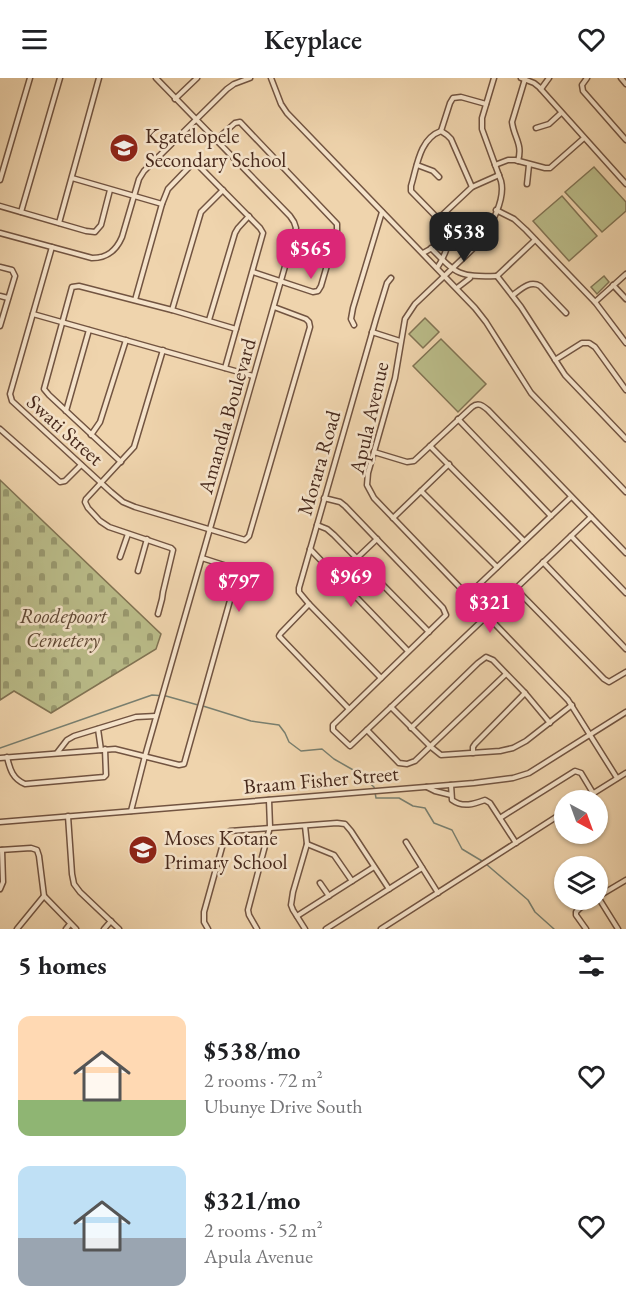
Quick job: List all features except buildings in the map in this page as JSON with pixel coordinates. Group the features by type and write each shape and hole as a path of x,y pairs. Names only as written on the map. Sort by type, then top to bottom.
{"street":[{"path":"0,180 30,78"},
{"path":"21,212 60,78"},
{"path":"59,223 99,78"},
{"name":"Amandla Boulevard","path":"131,811 295,231 294,222 288,214 156,78"},
{"path":"175,99 197,78"},
{"path":"0,233 92,258 105,256 112,252 119,245 139,179 144,171 227,89 250,78"},
{"path":"271,78 284,109 483,317 531,393 626,491"},
{"path":"439,218 472,187 499,175 482,129 486,104 494,78"},
{"path":"541,89 549,78"},
{"path":"587,78 582,85 584,93 626,140"},
{"path":"621,78 626,84"},
{"path":"518,161 520,147 513,122 523,79 534,82 541,89 626,184"},
{"path":"437,268 442,260 450,233 448,227 411,191 417,165 426,140 441,131 450,103 455,97 486,104"},
{"path":"536,128 549,124 561,113"},
{"path":"216,140 235,123 240,122 337,224 337,231 319,290 314,292 253,272"},
{"path":"441,131 451,139 472,187"},
{"path":"495,165 508,160 545,168 552,167 584,138"},
{"path":"135,300 168,189 194,164 200,166 263,233 225,368"},
{"path":"417,165 433,171 439,177"},
{"path":"527,184 530,165"},
{"name":"Apula Avenue","path":"499,175 503,192 480,242 407,315 403,325 395,378 368,473 368,487 374,498 572,705 617,778"},
{"path":"72,178 162,204"},
{"path":"172,310 201,212 223,189"},
{"path":"0,206 91,232 97,231 101,225 110,190"},
{"path":"496,210 518,222 595,302 626,343"},
{"path":"354,325 351,319 353,308 382,212"},
{"path":"209,320 235,233 249,216"},
{"path":"431,248 442,260 463,275 497,276 535,240"},
{"path":"423,253 431,248 447,245"},
{"name":"Swati Street","path":"52,247 10,394 14,404 117,497 130,505 243,539 249,536 310,327 306,319 274,307"},
{"path":"0,267 12,270 14,273 0,326"},
{"path":"595,302 626,274"},
{"path":"497,276 513,295 569,380 626,439"},
{"path":"457,288 471,277"},
{"name":"Morara Road","path":"381,678 309,604 300,593 299,588 372,332 387,283 391,278"},
{"path":"513,295 528,285 536,284 566,313"},
{"path":"613,285 626,299"},
{"path":"121,462 44,389 71,289 79,286 236,329"},
{"path":"0,296 8,298"},
{"path":"33,314 253,376"},
{"path":"66,411 89,330"},
{"path":"372,332 400,341"},
{"path":"91,435 100,422 126,340"},
{"path":"555,360 582,344 589,343 626,390"},
{"path":"158,614 173,550 109,527 99,521 86,506 86,499 134,447 163,350"},
{"path":"374,452 411,462 474,405 483,406 626,553"},
{"path":"458,419 551,516"},
{"path":"0,429 60,482 65,481 81,465"},
{"path":"430,446 524,542"},
{"path":"393,518 448,464"},
{"path":"421,491 497,567"},
{"path":"468,595 571,497"},
{"path":"324,498 340,502 345,506 443,608 446,615 333,725 333,730 348,745 352,745 591,517"},
{"path":"317,525 332,533 429,632"},
{"path":"120,557 128,534"},
{"path":"571,536 626,593"},
{"path":"138,572 147,539"},
{"path":"339,579 376,539"},
{"path":"310,549 408,651"},
{"path":"0,758 117,749 175,765 184,765 238,572 236,569 202,558"},
{"path":"543,562 626,649"},
{"path":"515,588 604,679 609,682 626,672"},
{"path":"309,604 279,636 348,709"},
{"path":"411,728 484,658 491,659 525,693 550,723"},
{"path":"367,730 402,764 410,764 431,747 506,674"},
{"path":"473,753 475,744 525,693"},
{"path":"391,707 441,755 513,748 526,741 572,705"},
{"name":"Braam Fisher Street","path":"0,822 502,780 521,776 544,764 626,712"},
{"path":"57,753 71,737 136,717 156,716"},
{"path":"7,758 12,774 24,784 102,778 106,775 98,729"},
{"path":"500,818 575,771 583,775 591,790"},
{"path":"598,790 626,773"},
{"path":"451,785 452,800 461,805 488,801 516,843"},
{"path":"425,786 451,795"},
{"path":"257,929 249,915 248,905 270,827 269,800"},
{"path":"68,816 72,880 80,892 119,929"},
{"path":"381,929 554,818"},
{"path":"206,928 204,912 226,834 230,831 340,823 349,828 389,889"},
{"path":"305,826 307,844 291,899 293,910 305,929"},
{"path":"406,842 438,893"},
{"path":"307,844 334,855 352,881"},
{"path":"0,889 3,882 1,850 31,848 37,850 44,896 76,929"},
{"path":"297,916 374,867"},
{"path":"326,929 422,868"},
{"path":"608,891 626,880"},
{"path":"320,882 328,896"},
{"path":"17,929 44,896"},
{"path":"579,910 576,915 586,929"},
{"path":"606,910 618,929"},
{"path":"104,929 111,921"},
{"path":"66,929 70,924"}],"green space":[{"path":"594,167 626,202 626,211 602,232 565,192"},
{"path":"562,196 597,236 569,261 533,221"},
{"path":"604,276 609,282 597,294 591,287"},
{"path":"425,318 439,332 423,348 409,334"},
{"path":"441,339 486,384 458,412 413,366"},
{"name":"Roodepoort Cemetery","path":"0,480 161,634 156,649 51,713 14,691 0,700"}],"waterway":[{"path":"0,748 152,695 166,696 198,705"},
{"path":"203,706 251,721 279,725 289,742 301,751 322,749 355,771 374,787 376,798 399,798 413,806 425,808 434,823 452,830 462,849 482,861"},
{"path":"486,864 528,900 535,912 554,929"}],"place":[{"name":"Kgatelopele Secondary School","path":"124,148"},
{"name":"Moses Kotane Primary School","path":"143,850"}]}
